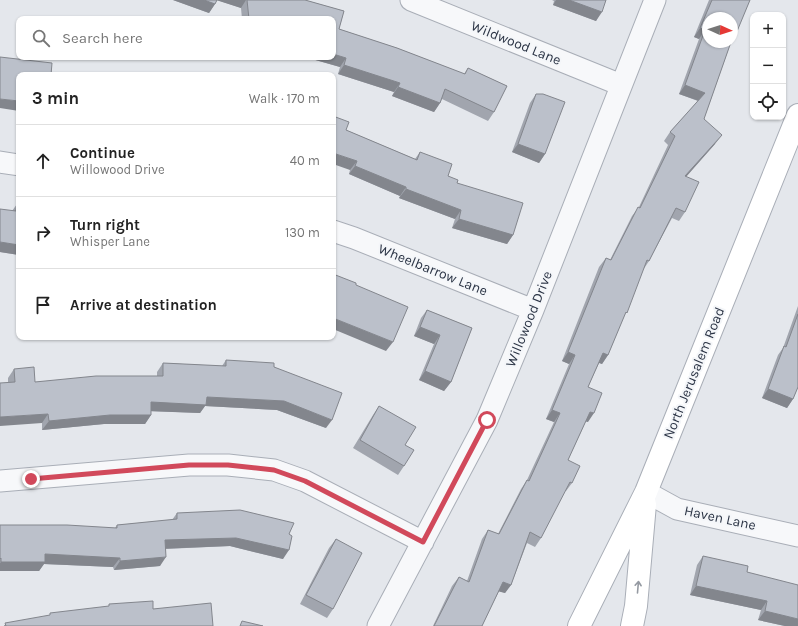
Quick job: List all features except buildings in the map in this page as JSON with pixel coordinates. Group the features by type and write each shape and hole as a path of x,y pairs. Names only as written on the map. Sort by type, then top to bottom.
{"main road":[{"name":"North Jerusalem Road","path":"579,626 646,492 798,115"},
{"path":"632,626 636,606 646,492"}],"street":[{"name":"Wildwood Lane","path":"411,0 621,85"},
{"name":"Willowood Drive","path":"378,626 487,420 533,310 655,0"},
{"path":"0,162 16,165"},
{"name":"Wheelbarrow Lane","path":"336,232 533,310"},
{"path":"0,482 189,465 228,465 274,470 305,481 423,542"},
{"name":"Haven Lane","path":"646,492 677,509 798,536"}],"route":[{"path":"31,479 189,465 228,465 274,470 305,481 423,542 487,420"}]}
